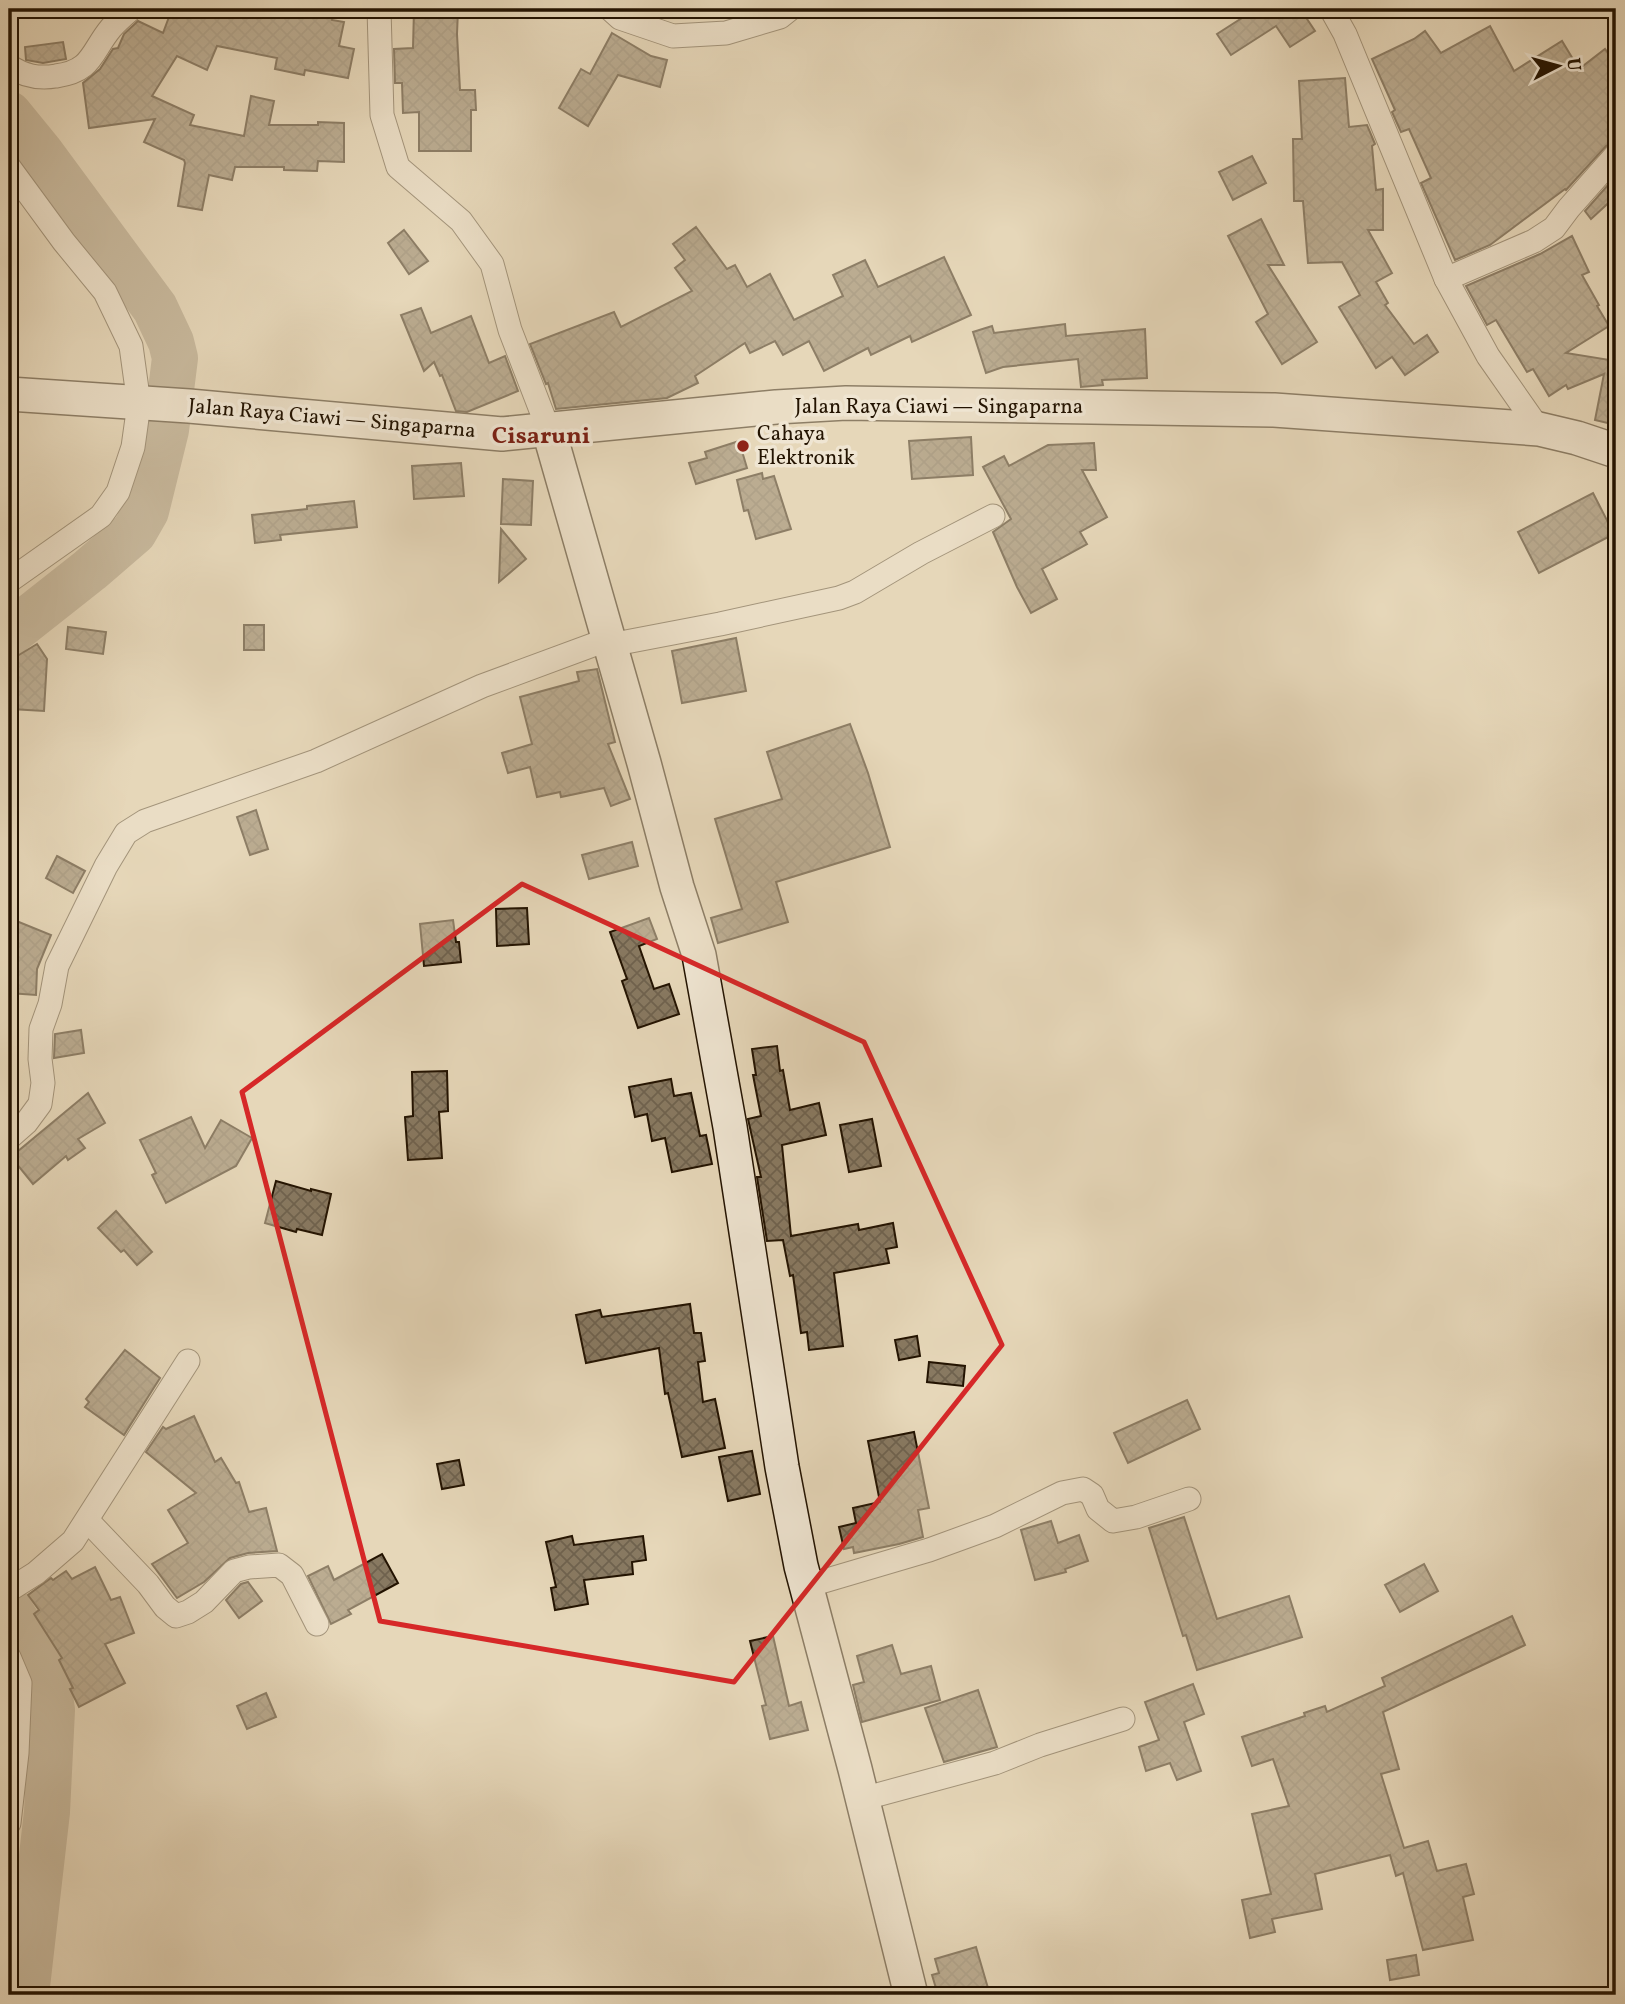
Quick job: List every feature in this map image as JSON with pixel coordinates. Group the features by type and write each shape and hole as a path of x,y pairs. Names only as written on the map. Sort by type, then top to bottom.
{"main road":[{"name":"Jalan Raya Ciawi — Singaparna","path":"9,394 189,406 502,434 776,407 846,403 1274,410 1539,429 1616,451"},
{"path":"549,431 698,955 732,1141 782,1467 801,1566 911,1995"}],"street":[{"path":"9,66 33,77 72,73 93,57 111,28 131,9"},
{"path":"379,9 382,115 398,167 461,221 492,264 510,330 549,431"},
{"path":"610,9 620,18 673,36 726,33 780,17 790,9"},
{"path":"1331,9 1346,34 1446,279 1488,356 1539,429"},
{"path":"1446,279 1534,242 1554,228 1616,155"},
{"path":"9,167 64,242 106,292 131,346 147,404 118,492 101,516 9,581"},
{"path":"9,1138 26,1123 40,1104 43,1083 40,1059 41,1029 50,1004 57,966 106,866 126,833 145,821 316,761 482,686 609,642 720,624 839,598 855,592 921,553 993,516"},
{"path":"15,1586 36,1573 73,1542 188,1361"},
{"path":"807,1586 929,1550 995,1527 1062,1493 1083,1489 1092,1495 1098,1509 1113,1521 1136,1517 1189,1499"},
{"path":"87,1520 176,1616 204,1602 234,1572 249,1567 279,1565 292,1575 317,1624"},
{"path":"9,1660 20,1684 17,1753 9,1823"},
{"path":"862,1799 995,1763 1040,1745 1123,1719"}],"highlighted area":[{"path":"522,884 864,1042 1002,1345 734,1682 380,1621 242,1092"}],"building":[{"path":"172,9 334,9 332,20 344,22 339,46 354,49 348,78 305,70 304,75 275,69 277,58 217,46 207,70 177,56 152,96 194,115 190,125 244,136 251,96 274,101 269,125 344,123 344,162 318,161 317,171 284,170 284,167 235,167 232,180 209,175 202,210 178,206 184,160 144,142 155,119 89,128 83,83 100,69 113,49 118,48 124,34 138,21 163,33"},
{"path":"414,9 458,10 460,90 475,90 476,110 471,110 471,151 419,151 419,112 403,113 402,83 395,83 394,49 413,48"},
{"path":"1256,9 1303,9 1301,10 1315,31 1290,47 1276,26 1231,55 1217,34"},
{"path":"1490,26 1514,71 1562,41 1579,69 1605,49 1616,64 1616,141 1606,146 1566,190 1490,245 1455,260 1421,183 1431,178 1409,129 1401,132 1392,112 1395,110 1372,59 1425,31 1441,53"},
{"path":"612,33 651,56 667,60 660,87 618,75 588,126 559,108 581,69 590,74"},
{"path":"63,42 66,59 43,63 26,60 25,47"},
{"path":"1345,78 1349,127 1367,125 1375,144 1372,146 1376,190 1383,189 1383,230 1368,230 1392,273 1376,282 1388,303 1385,305 1414,344 1427,335 1438,352 1405,375 1392,357 1376,368 1339,307 1360,295 1342,262 1308,263 1303,201 1294,201 1293,139 1302,139 1299,81"},
{"path":"1252,156 1266,183 1233,200 1219,172"},
{"path":"1616,176 1616,196 1591,219 1585,211"},
{"path":"1261,219 1284,265 1268,265 1317,342 1282,364 1256,322 1268,314 1228,236"},
{"path":"696,227 727,269 735,265 747,287 770,274 794,320 843,296 833,275 865,260 878,287 944,257 971,315 912,342 910,336 871,355 868,348 824,371 809,341 783,355 775,341 750,353 745,343 695,376 698,383 667,398 556,409 548,383 546,384 530,344 614,312 621,327 692,291 675,268 685,260 673,244"},
{"path":"404,230 428,261 409,274 388,243"},
{"path":"1572,236 1589,272 1582,275 1609,326 1566,353 1616,361 1616,425 1595,420 1604,374 1568,389 1566,385 1549,396 1533,369 1527,372 1496,320 1487,325 1466,286 1540,254"},
{"path":"421,308 431,333 471,316 489,363 505,356 518,391 467,412 456,411 434,362 424,371 401,315"},
{"path":"1065,324 1066,336 1145,329 1147,378 1102,380 1103,385 1081,387 1078,359 1003,367 986,373 973,332 992,326 994,333"},
{"path":"971,437 973,475 912,479 909,441"},
{"path":"739,441 747,468 696,484 689,463 707,458 705,452"},
{"path":"1094,443 1096,470 1082,470 1107,517 1080,532 1087,544 1042,569 1057,599 1031,613 993,532 1011,519 983,467 1004,456 1009,466 1048,445"},
{"path":"461,463 464,496 414,499 412,466"},
{"path":"762,473 763,479 774,476 791,529 756,539 748,510 744,511 737,480"},
{"path":"503,479 533,481 531,525 501,524"},
{"path":"1593,493 1614,534 1539,573 1518,532"},
{"path":"354,501 357,527 280,535 281,540 255,543 252,515"},
{"path":"501,529 526,559 499,582"},
{"path":"244,625 264,625 264,650 244,650"},
{"path":"68,627 106,632 103,654 66,649"},
{"path":"736,638 746,691 682,703 672,651"},
{"path":"37,644 47,659 44,711 11,709 14,658"},
{"path":"597,669 615,742 608,744 630,799 611,806 604,788 561,797 560,792 537,797 530,767 508,773 502,753 532,744 520,697 579,681 577,672"},
{"path":"850,724 890,847 776,882 788,922 718,943 711,918 742,909 715,819 782,799 767,752"},
{"path":"256,810 268,849 250,855 237,817"},
{"path":"632,842 638,866 589,879 582,855"},
{"path":"57,856 85,871 73,893 46,878"},
{"path":"527,908 529,944 497,946 496,909"},
{"path":"9,918 51,935 37,969 36,995 9,993"},
{"path":"649,918 657,939 639,946 654,989 669,984 679,1014 638,1028 622,981 627,979 610,932"},
{"path":"453,920 461,962 424,966 420,924"},
{"path":"81,1030 84,1053 54,1058 55,1034"},
{"path":"777,1046 790,1110 819,1103 826,1135 782,1145 791,1236 858,1224 859,1230 893,1223 897,1247 886,1249 889,1263 834,1273 843,1346 809,1350 807,1332 801,1333 793,1275 790,1276 783,1240 767,1241 757,1177 761,1177 748,1119 761,1116 753,1075 756,1075 752,1049"},
{"path":"447,1071 448,1111 439,1112 442,1158 408,1160 405,1117 413,1116 412,1072"},
{"path":"671,1079 674,1096 691,1093 700,1136 706,1135 712,1164 672,1172 665,1138 652,1141 647,1114 635,1117 629,1087"},
{"path":"88,1093 105,1123 78,1139 85,1148 68,1160 66,1156 33,1184 11,1157"},
{"path":"191,1117 205,1148 221,1120 252,1138 236,1166 166,1203 152,1175 156,1173 140,1140"},
{"path":"872,1119 881,1166 849,1172 840,1125"},
{"path":"276,1181 331,1194 322,1235 297,1229 296,1232 265,1223"},
{"path":"116,1211 152,1252 137,1265 98,1228"},
{"path":"690,1304 694,1333 701,1333 705,1361 698,1362 703,1402 715,1399 725,1448 682,1457 668,1393 665,1394 659,1348 586,1363 576,1315 600,1310 602,1317"},
{"path":"917,1336 920,1356 899,1360 895,1340"},
{"path":"125,1350 160,1378 124,1435 85,1407 89,1402 86,1399"},
{"path":"929,1362 965,1366 963,1386 927,1382"},
{"path":"1187,1400 1200,1429 1128,1463 1114,1433"},
{"path":"194,1416 215,1462 221,1458 236,1483 239,1482 249,1512 266,1508 277,1551 248,1553 230,1558 204,1582 177,1598 152,1564 188,1543 168,1510 196,1493 146,1452 163,1427 166,1429"},
{"path":"914,1432 929,1508 918,1510 923,1537 854,1553 853,1547 844,1549 839,1527 856,1523 853,1508 880,1502 868,1441"},
{"path":"752,1451 760,1494 728,1501 719,1457"},
{"path":"459,1460 464,1485 442,1489 437,1464"},
{"path":"1184,1517 1217,1619 1289,1596 1302,1637 1197,1670 1186,1635 1183,1636 1149,1528"},
{"path":"1051,1521 1058,1543 1079,1535 1088,1561 1065,1569 1066,1572 1035,1580 1021,1530"},
{"path":"572,1536 574,1545 643,1536 646,1560 632,1562 633,1574 584,1580 588,1604 555,1610 551,1588 556,1587 546,1542"},
{"path":"382,1554 398,1583 348,1610 351,1614 331,1624 308,1576 328,1566 334,1580"},
{"path":"1424,1564 1438,1591 1400,1612 1385,1585"},
{"path":"95,1567 111,1600 120,1597 134,1633 105,1644 125,1683 79,1707 59,1660 62,1658 34,1614 39,1610 28,1595 66,1571 72,1579"},
{"path":"248,1582 262,1601 239,1618 226,1600 241,1584"},
{"path":"1512,1616 1525,1645 1383,1712 1399,1769 1381,1774 1404,1848 1428,1841 1437,1871 1466,1864 1474,1894 1463,1897 1473,1940 1423,1950 1403,1873 1396,1876 1390,1855 1315,1874 1322,1909 1272,1919 1275,1932 1250,1938 1242,1900 1271,1894 1252,1814 1289,1806 1273,1759 1252,1766 1242,1737 1305,1716 1304,1713 1325,1706 1327,1712 1385,1686 1382,1678"},
{"path":"773,1636 789,1706 801,1702 808,1730 770,1739 762,1706 766,1705 750,1641"},
{"path":"892,1645 901,1674 931,1666 940,1700 862,1722 853,1685 864,1682 857,1656"},
{"path":"1193,1684 1204,1714 1184,1722 1201,1771 1177,1780 1170,1763 1146,1771 1139,1747 1159,1740 1145,1702"},
{"path":"978,1690 997,1747 944,1762 925,1708"},
{"path":"266,1693 276,1717 247,1729 237,1706"},
{"path":"976,1947 990,1995 938,1995 932,1975 939,1973 935,1959"},
{"path":"1416,1955 1419,1975 1390,1980 1387,1960"}],"waterway":[{"path":"9,114 155,308 171,342 175,358 166,430 146,511 134,532 9,634"},
{"path":"9,1609 46,1668 52,1710 47,1812 26,1995"}],"place":[{"name":"Cahaya Elektronik","path":"743,446"}],"district":[{"name":"Cisaruni","path":"541,437"}]}
